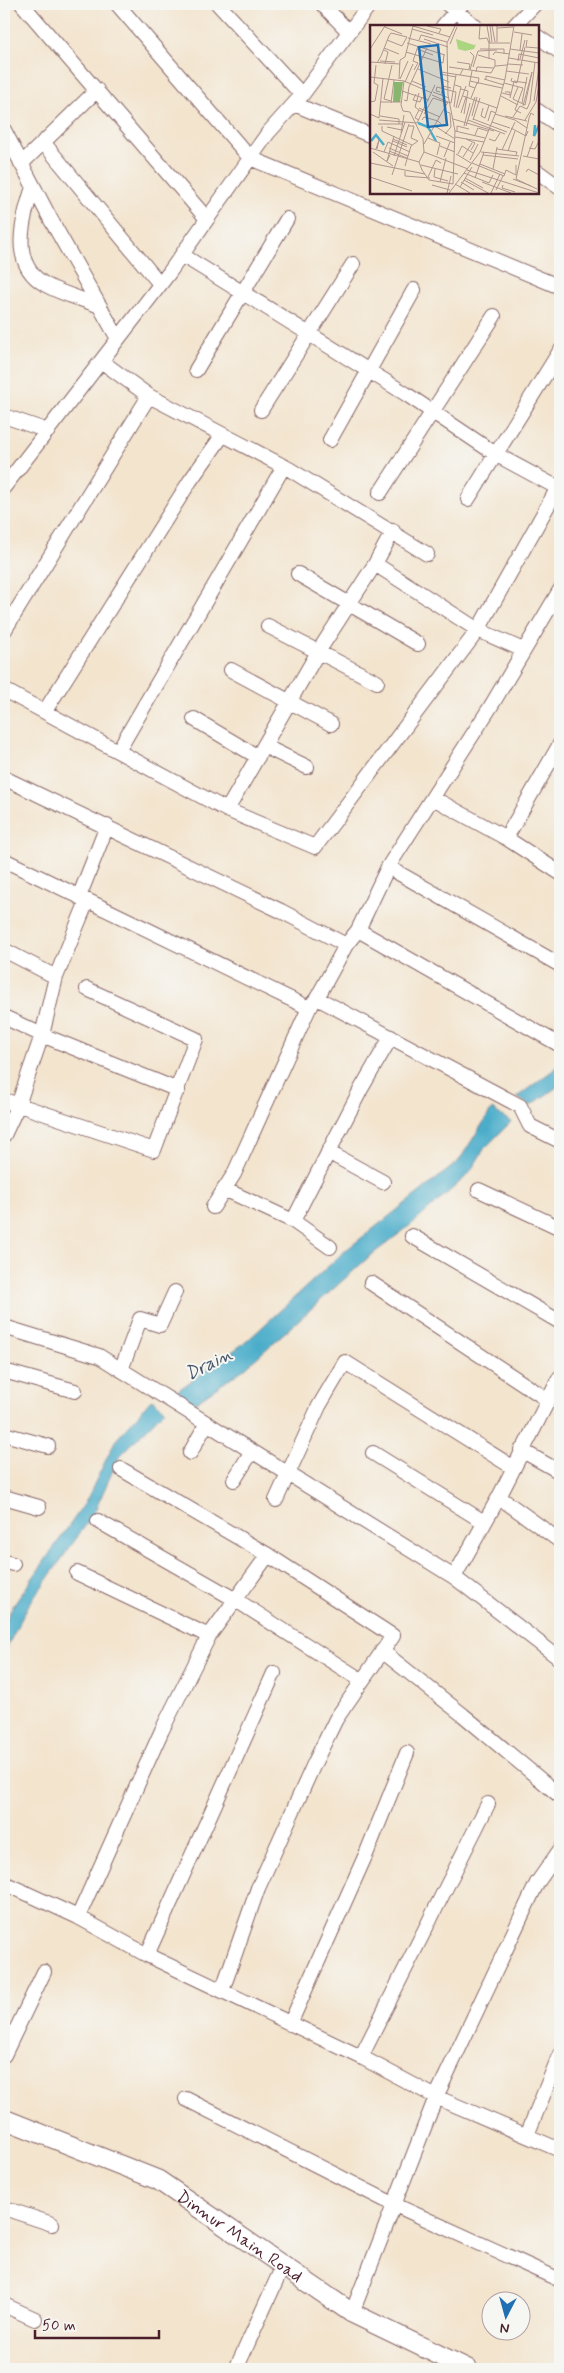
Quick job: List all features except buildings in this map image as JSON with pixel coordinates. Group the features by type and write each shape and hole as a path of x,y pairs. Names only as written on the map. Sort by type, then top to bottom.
{"street":[{"path":"22,4 208,219"},
{"path":"117,4 250,158 560,287"},
{"path":"218,4 298,99 370,135"},
{"path":"322,4 348,31"},
{"path":"4,487 101,361 117,337 182,255 268,133 298,99 370,4"},
{"path":"518,25 535,4"},
{"path":"444,25 455,6 474,25"},
{"path":"539,38 560,52"},
{"path":"21,164 97,90"},
{"path":"539,112 560,126"},
{"path":"4,130 33,187 117,337"},
{"path":"43,142 160,284"},
{"path":"539,173 560,188"},
{"path":"33,187 22,220 23,259 30,271 45,284 100,306"},
{"path":"196,370 287,219"},
{"path":"4,690 226,810 315,847 478,630 560,487 497,455 368,370 182,255"},
{"path":"261,410 353,264"},
{"path":"330,440 414,290"},
{"path":"380,493 494,316"},
{"path":"468,499 560,351"},
{"path":"101,361 149,396 222,436 284,466 427,554"},
{"path":"4,631 149,396"},
{"path":"4,416 48,431"},
{"path":"45,711 190,481 222,436"},
{"path":"118,751 284,466"},
{"path":"226,810 318,652 376,564 393,532"},
{"path":"376,564 478,630 524,650"},
{"path":"298,574 418,644"},
{"path":"213,1207 234,1174 313,1003 346,945 358,930 388,867 433,798 560,590"},
{"path":"268,626 377,682"},
{"path":"231,670 330,724"},
{"path":"194,719 261,751 307,767"},
{"path":"506,838 560,744"},
{"path":"4,778 107,826 346,945"},
{"path":"433,798 506,838 560,874"},
{"path":"4,1135 18,1106 42,1035 56,976 107,826"},
{"path":"4,860 83,899 391,1037 520,1106 530,1126 560,1141"},
{"path":"388,867 560,966"},
{"path":"358,930 560,1046"},
{"path":"4,950 56,976"},
{"path":"4,1100 154,1150 196,1040 87,989"},
{"path":"4,1017 42,1035 178,1090"},
{"path":"293,1221 361,1089 391,1037"},
{"path":"328,1152 383,1182"},
{"path":"224,1189 293,1221 330,1247"},
{"path":"479,1190 560,1228"},
{"path":"412,1236 560,1322"},
{"path":"371,1283 548,1400"},
{"path":"121,1370 140,1319 160,1325 174,1292"},
{"path":"4,1327 99,1356 454,1577 560,1659"},
{"path":"276,1500 319,1406 345,1362 514,1468"},
{"path":"4,1371 75,1390"},
{"path":"454,1577 499,1497 521,1450 559,1382"},
{"path":"190,1453 208,1423"},
{"path":"4,1434 48,1446"},
{"path":"521,1450 560,1472"},
{"path":"234,1480 252,1451"},
{"path":"373,1453 484,1522"},
{"path":"121,1469 268,1555 393,1636 336,1719 258,1888 222,1991"},
{"path":"4,1497 39,1507"},
{"path":"499,1497 560,1541"},
{"path":"98,1521 236,1600 361,1680"},
{"path":"78,1917 162,1730 209,1636 268,1555"},
{"path":"77,1573 209,1636"},
{"path":"382,1651 463,1715 560,1796"},
{"path":"147,1955 274,1674"},
{"path":"290,2024 367,1852 407,1753"},
{"path":"362,2058 488,1804"},
{"path":"352,2313 436,2097 537,1883 560,1850"},
{"path":"4,1883 78,1917 147,1955 362,2058 436,2097 560,2150"},
{"path":"4,2055 44,1972"},
{"path":"527,2135 560,2054"},
{"path":"186,2099 395,2205 560,2280"},
{"name":"Dinnur Main Road","path":"4,2119 158,2180 352,2313 468,2369"},
{"path":"4,2208 52,2224"},
{"path":"236,2369 284,2266"},
{"path":"4,2305 35,2319"}],"water":[{"path":"560,1065 560,1085 530,1106 517,1097"},
{"path":"492,1109 511,1122 484,1149 469,1174 417,1220 369,1257 244,1369 190,1406 170,1396 247,1341 346,1250 458,1162"},
{"path":"152,1399 165,1410 119,1457 93,1515 28,1606 4,1653 4,1624 11,1609 85,1503 115,1441"}],"water label":[{"name":"Drain","path":"208,1363"}]}
